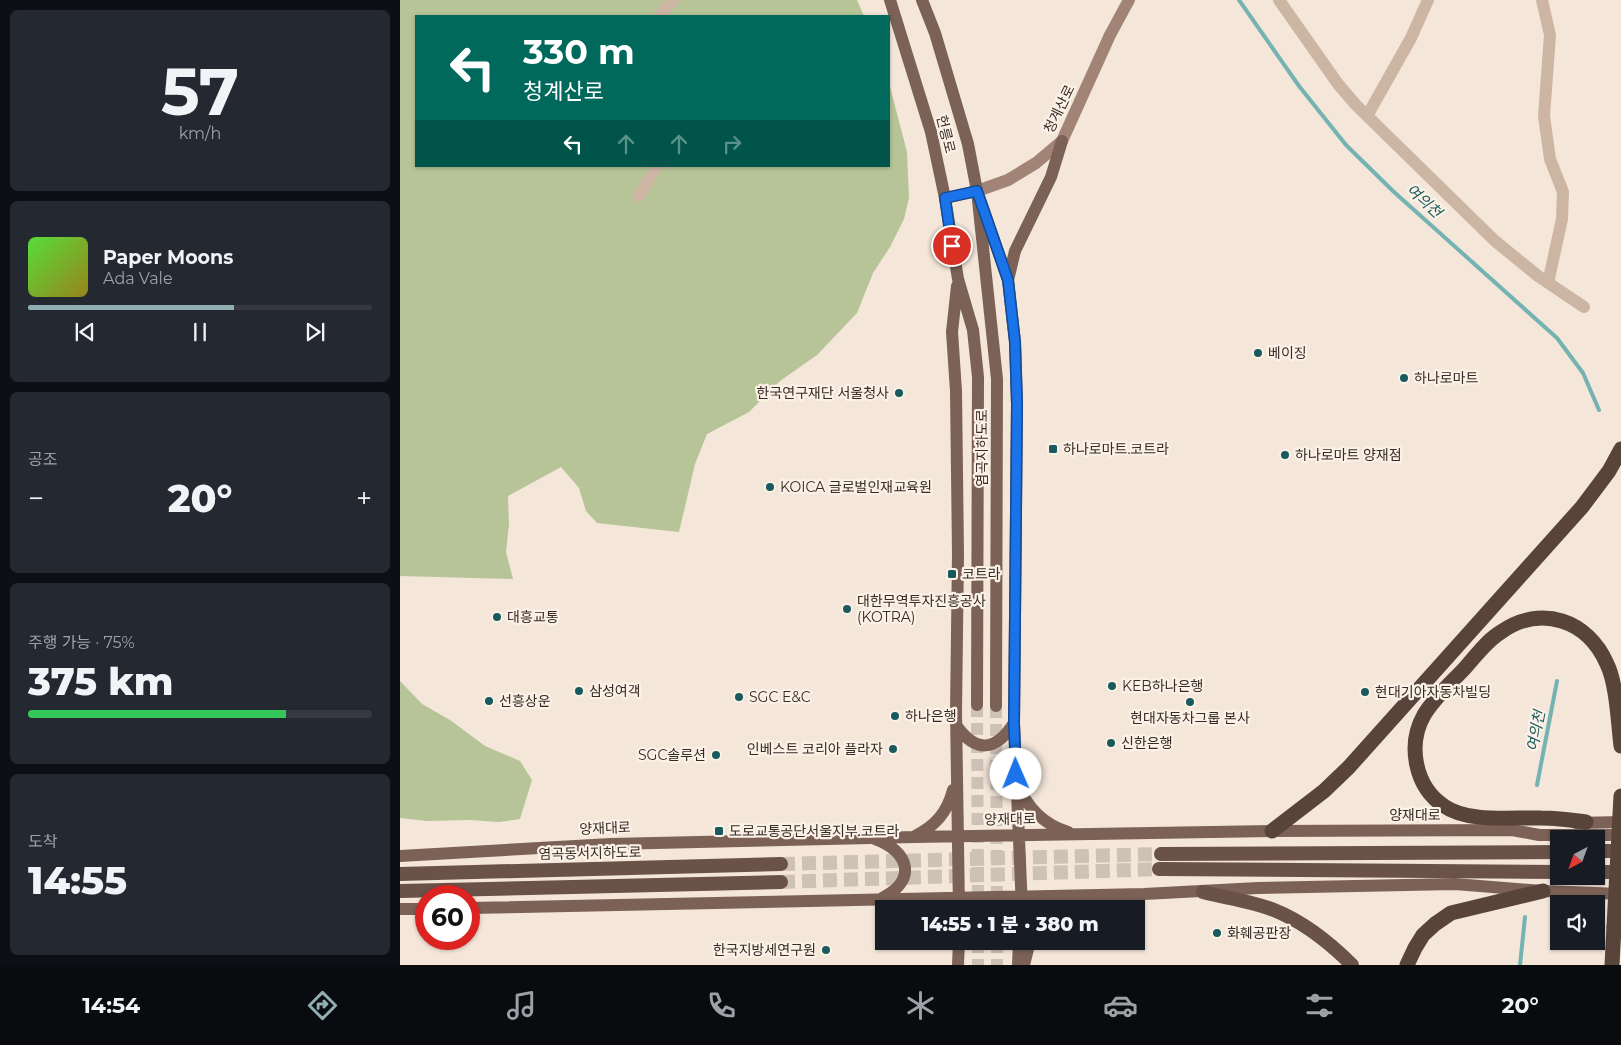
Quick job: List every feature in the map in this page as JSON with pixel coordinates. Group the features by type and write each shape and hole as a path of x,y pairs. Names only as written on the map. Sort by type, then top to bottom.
{"highway":[{"path":"1272,832 1328,788 1349,766 1576,514 1595,491 1621,449"},
{"path":"1586,822 1543,818 1469,816 1444,806 1428,790 1417,768 1415,745 1422,719 1432,704 1498,634 1522,621 1534,618 1550,618 1567,622 1581,631 1596,645 1605,660 1612,680 1621,746"},
{"path":"1612,964 1621,796"},
{"path":"1605,851 1621,851"},
{"path":"1161,854 1550,852"},
{"name":"염곡동서지하도로","path":"400,874 781,864"},
{"path":"1159,869 1550,872"},
{"path":"1605,872 1621,872"},
{"path":"400,891 781,882"},
{"path":"1408,965 1423,935 1451,913 1542,891"},
{"path":"1203,892 1257,905 1282,914 1316,934 1352,965"}],"main road":[{"name":"헌릉로","path":"890,0 931,132 945,198 958,279"},
{"name":"헌릉로","path":"922,0 935,33 968,144 977,191"},
{"name":"청계산로","path":"945,198 977,191 1008,180 1036,163 1062,141 1110,35 1129,0"},
{"path":"1008,280 1015,251 1051,178 1062,141"},
{"path":"977,191 1008,280 1015,342 1017,404 1014,724 1021,900"},
{"name":"염곡지하도로","path":"977,191 997,379 996,706"},
{"path":"958,279 952,332 956,391 958,554 956,725 959,900"},
{"name":"염곡지하도로","path":"958,279 973,330 978,377 977,705"},
{"path":"956,725 973,743 984,746 999,741 1014,724"},
{"path":"914,837 933,825 944,813 952,795 957,773"},
{"path":"1016,774 1024,797 1038,816 1049,824 1078,835"},
{"path":"1512,830 1541,825 1621,822"},
{"name":"양재대로","path":"400,856 611,844 958,836 1512,830 1539,834 1621,835"},
{"path":"873,838 891,847 906,865 906,876 902,882 894,891 882,898"},
{"path":"1081,900 1096,894 1455,884 1542,891 1621,894"},
{"path":"1045,900 1118,894"},
{"path":"882,898 888,900"},
{"path":"480,908 882,898 913,900"},
{"path":"400,909 415,909"},
{"path":"1018,965 1019,950"},
{"path":"1024,965 1028,950"}],"street":[{"path":"661,15 674,0"},
{"path":"1278,0 1338,84 1367,116 1495,241 1548,283 1584,306"},
{"path":"1367,116 1411,38 1428,0"},
{"path":"1542,0 1550,35 1544,116 1550,159 1563,192 1562,219 1548,283"},
{"path":"639,196 656,167"}],"green space":[{"path":"400,0 857,0 864,15 415,15 415,167 890,167 890,87 907,152 909,198 904,219 890,247 873,273 857,313 817,355 780,381 749,412 707,434 695,464 679,532 597,523 586,511 579,488 561,467 508,496 509,524 506,552 513,579 400,576"},
{"path":"400,681 422,704 450,720 485,746 520,761 532,780 520,819 499,822 469,820 427,821 400,818"}],"waterway":[{"name":"여의천","path":"1239,0 1299,86 1346,145 1394,192 1557,338 1583,373 1599,410"},
{"name":"여의천","path":"1537,785 1557,681"},
{"name":"여의천","path":"1520,965 1525,917"}],"tunnel":[{"path":"977,705 978,900"},
{"path":"996,706 997,900"},
{"path":"781,864 1161,854"},
{"path":"781,882 1159,869"},
{"path":"978,950 978,965"},
{"path":"997,950 997,965"}],"place":[{"name":"베이징","path":"1258,353"},
{"name":"하나로마트","path":"1404,378"},
{"name":"한국연구재단 서울청사","path":"899,393"},
{"name":"하나로마트.코트라","path":"1053,449"},
{"name":"하나로마트 양재점","path":"1285,455"},
{"name":"KOICA 글로벌인재교육원","path":"770,487"},
{"name":"코트라","path":"952,574"},
{"name":"대한무역투자진흥공사 (KOTRA)","path":"847,609"},
{"name":"대흥교통","path":"497,617"},
{"name":"KEB하나은행","path":"1112,686"},
{"name":"삼성여객","path":"579,691"},
{"name":"현대기아자동차빌딩","path":"1365,692"},
{"name":"SGC E&C","path":"739,697"},
{"name":"선흥상운","path":"489,701"},
{"name":"현대자동차그룹 본사","path":"1190,702"},
{"name":"하나은행","path":"895,716"},
{"name":"신한은행","path":"1111,743"},
{"name":"인베스트 코리아 플라자","path":"893,749"},
{"name":"SGC솔루션","path":"716,755"},
{"name":"도로교통공단서울지부.코트라","path":"719,831"},
{"name":"화훼공판장","path":"1217,933"},
{"name":"한국지방세연구원","path":"826,950"}],"route":[{"path":"952,246 945,198 977,191 1008,280 1015,342 1017,404 1014,724 1016,774"}]}
